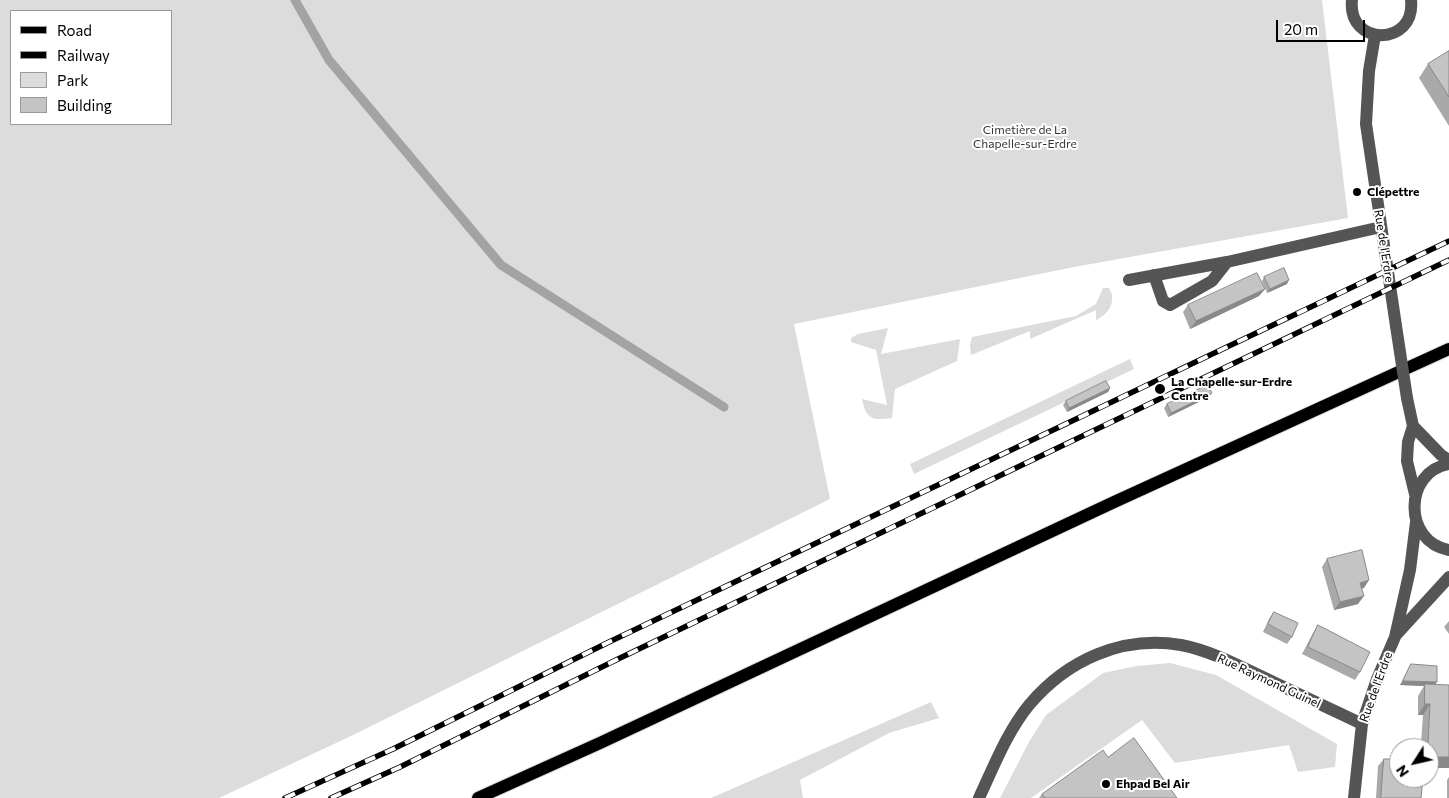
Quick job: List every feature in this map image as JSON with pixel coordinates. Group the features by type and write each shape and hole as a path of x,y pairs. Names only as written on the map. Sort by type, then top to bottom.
{"main road":[{"path":"478,798 600,743 1112,503 1449,349"}],"street":[{"path":"1352,0 1353,17 1359,25 1366,32 1385,36 1395,33 1403,27 1409,18 1412,8 1411,0"},
{"name":"Rue de l'Erdre","path":"1354,798 1362,724 1377,679 1395,637 1410,570 1416,522 1413,508 1415,494 1407,461 1408,442 1413,426 1407,398 1366,124 1368,71 1375,35"},
{"path":"1129,280 1226,262 1381,227"},
{"path":"1154,275 1163,301 1170,305 1212,281 1226,262"},
{"path":"1413,426 1441,455 1449,460"},
{"path":"1415,494 1426,476 1434,470 1449,464"},
{"path":"1416,522 1422,534 1433,543 1449,550"},
{"name":"Rue de l'Erdre","path":"1395,637 1449,577"},
{"name":"Rue Raymond Guinel","path":"979,798 1012,729 1048,685 1066,670 1087,658 1108,650 1130,645 1154,643 1181,645 1206,653 1234,663 1362,724"}],"green space":[{"name":"Cimetière de La Chapelle-sur-Erdre","path":"0,0 1322,0 1348,218 1074,267 794,324 830,499 351,736 219,798 0,798"},
{"path":"1103,288 1109,288 1112,302 1108,311 1096,320 1096,310 1030,339 1030,331 971,355 970,345 972,337 1076,316 1096,304"},
{"path":"888,328 881,354 960,339 957,361 895,389 892,418 875,419 868,415 862,399 887,405 876,350 851,342 851,338 858,334"},
{"path":"1130,359 1134,369 914,474 910,464"},
{"path":"1170,663 1216,675 1337,744 1335,767 1298,772 1289,745 1175,763 1142,720 1031,798 1000,798 1029,742 1046,715 1103,673 1137,666"},
{"path":"931,702 939,718 889,733 800,780 803,798 711,798"}],"building":[{"path":"1449,51 1449,97 1428,64"},
{"path":"1284,268 1289,280 1270,289 1264,277"},
{"path":"1257,273 1265,289 1196,321 1188,305"},
{"path":"1106,381 1110,388 1069,408 1066,401"},
{"path":"1208,385 1212,393 1171,413 1167,404"},
{"path":"1362,550 1369,580 1360,583 1364,596 1340,602 1327,559"},
{"path":"1274,612 1298,623 1292,637 1268,624"},
{"path":"1318,625 1370,652 1360,672 1308,647"},
{"path":"1411,664 1437,666 1437,682 1403,681"},
{"path":"1425,684 1449,685 1449,757 1439,757 1439,738 1428,738 1430,704 1425,704"},
{"name":"Ehpad Bel Air","path":"1134,738 1177,798 1045,798 1042,794 1103,750 1108,757"},
{"path":"1384,759 1389,759 1389,788 1422,788 1421,798 1381,798"}],"waterway":[{"path":"295,0 329,60 501,265 724,407"}],"railway":[{"path":"285,798 393,749 609,642 1449,241"},
{"path":"331,798 400,767 618,659 1449,260"}],"place":[{"name":"Clépettre","path":"1357,192"},
{"name":"La Chapelle-sur-Erdre Centre","path":"1160,389"},
{"name":"Ehpad Bel Air","path":"1106,784"}]}
